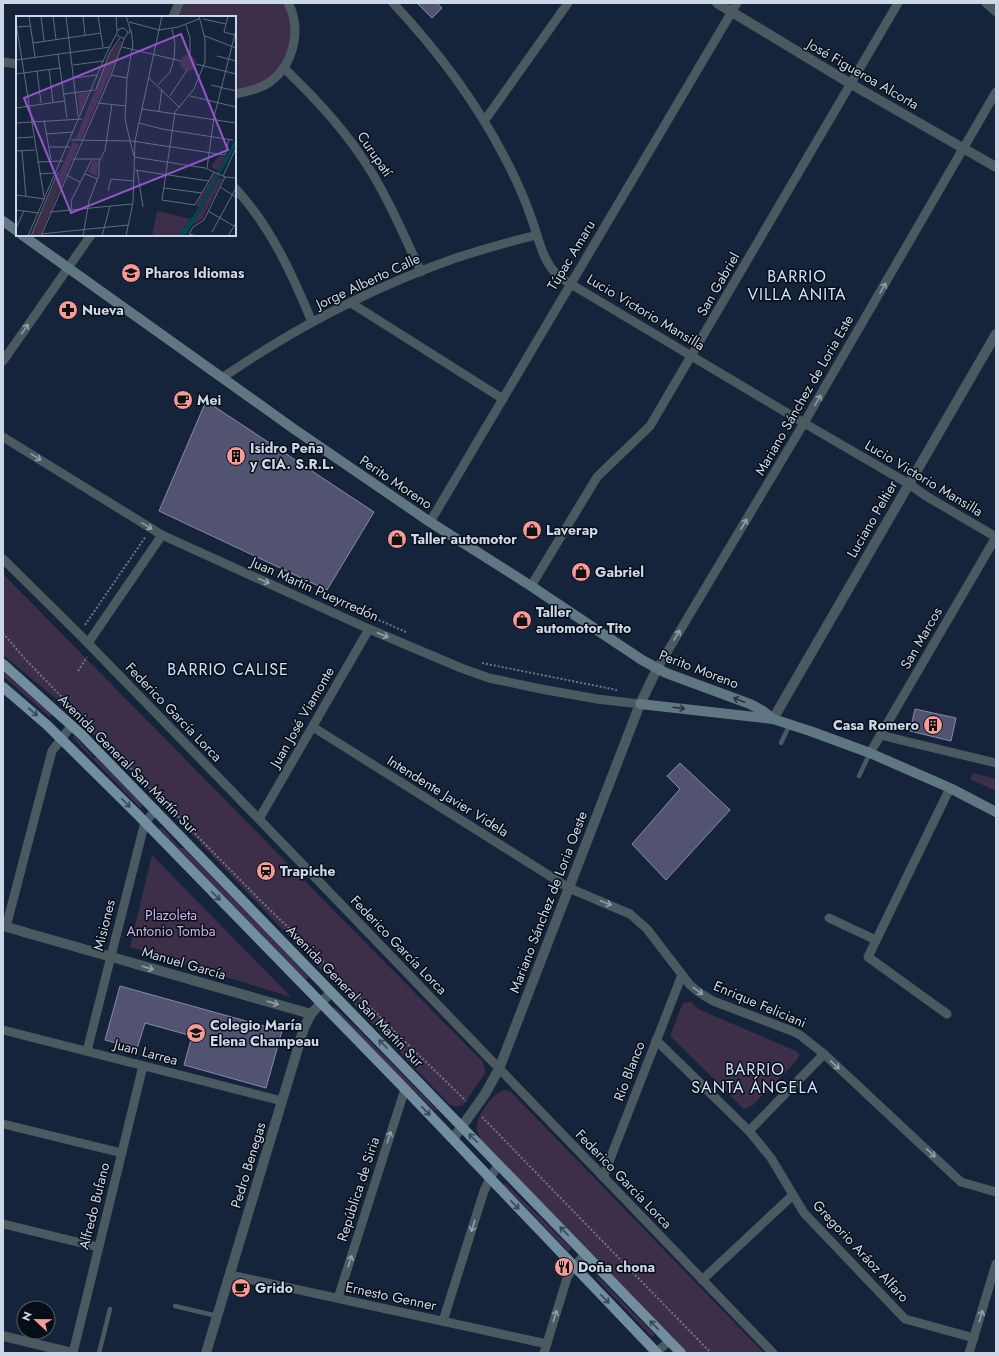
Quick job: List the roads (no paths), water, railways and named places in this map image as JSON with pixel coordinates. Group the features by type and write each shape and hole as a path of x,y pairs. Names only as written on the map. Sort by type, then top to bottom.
{"main road":[{"path":"3,222 16,230"},
{"name":"Perito Moreno","path":"23,236 222,378 430,522 657,669 674,677 750,704 763,711 772,719"},
{"name":"Avenida General San Martín Sur","path":"3,664 72,725 156,810 681,1353"},
{"name":"Avenida General San Martín Sur","path":"3,687 48,725 145,822 405,1089 657,1353"},
{"name":"Perito Moreno","path":"640,704 772,719 790,724 870,753 950,788 996,812"}],"street":[{"path":"173,16 179,3"},
{"path":"236,94 253,91 270,82 284,68 293,50 295,30 292,10 288,3"},
{"name":"Lucio Victorio Mansilla","path":"393,3 437,53 485,120 516,181 545,258 551,269 560,277 996,537"},
{"path":"485,120 568,3"},
{"name":"José Figueroa Alcorta","path":"717,3 851,84 996,168"},
{"name":"Túpac Amaru","path":"430,522 737,3"},
{"name":"San Gabriel","path":"531,586 597,477 650,426 898,3"},
{"path":"986,3 996,12"},
{"path":"3,62 16,64"},
{"name":"Curupatí","path":"284,68 324,108 364,160 391,207 420,272"},
{"name":"Mariano Sánchez de Loria Este","path":"657,669 804,423 996,92"},
{"path":"236,189 258,216 279,250 312,322"},
{"name":"Jorge Alberto Calle","path":"222,378 312,322 351,303 420,272 480,250 537,235"},
{"path":"3,361 90,236"},
{"path":"351,303 503,399"},
{"name":"Luciano Peltier","path":"772,719 996,334"},
{"name":"Juan Martín Pueyrredón","path":"3,437 162,535 369,629 460,668 489,678 541,690 640,704"},
{"path":"85,647 162,535"},
{"name":"San Marcos","path":"870,753 996,537"},
{"name":"Federico García Lorca","path":"3,559 85,647 259,819 773,1353"},
{"name":"Juan José Viamonte","path":"259,819 369,629"},
{"name":"Mariano Sánchez de Loria Oeste","path":"453,1139 485,1094 499,1069 640,704 657,669"},
{"path":"5,926 52,751 72,725"},
{"name":"Intendente Javier Videla","path":"313,727 569,888"},
{"path":"880,735 996,762"},
{"path":"947,1014 868,957 950,788"},
{"name":"Misiones","path":"87,1051 145,822 156,810"},
{"name":"Enrique Feliciani","path":"569,888 630,914 646,929 682,975 695,989 713,1001 800,1035 824,1054 961,1182 996,1192"},
{"path":"829,918 876,940"},
{"name":"Manuel García","path":"5,926 311,1014"},
{"name":"Río Blanco","path":"603,1177 682,975"},
{"name":"Pedro Benegas","path":"206,1353 304,1028 311,1014 320,1002 331,992"},
{"name":"Juan Larrea","path":"3,1030 282,1102"},
{"name":"Gregorio Aráoz Alfaro","path":"656,1040 748,1131 770,1158 804,1213 905,1319 974,1338"},
{"path":"748,1131 824,1054"},
{"name":"Alfredo Bufano","path":"73,1353 143,1066"},
{"name":"República de Siria","path":"338,1298 405,1089"},
{"path":"3,1124 122,1153"},
{"path":"443,1321 484,1191 499,1164"},
{"path":"702,1280 793,1195"},
{"path":"3,1224 98,1247"},
{"path":"544,1353 567,1278 574,1266 586,1254"},
{"path":"969,1353 996,1264"},
{"name":"Ernesto Genner","path":"230,1275 547,1344"},
{"path":"3,1336 73,1353"},
{"path":"657,1353 668,1341"}],"lane":[{"path":"781,743 790,724"},
{"path":"859,776 870,753"},
{"path":"175,1306 217,1316"},
{"path":"99,1353 110,1309"}],"place":[{"name":"Pharos Idiomas","path":"131,273"},
{"name":"Nueva","path":"68,310"},
{"name":"Mei","path":"183,400"},
{"name":"Isidro Peña y CIA. S.R.L.","path":"236,456"},
{"name":"Laverap","path":"532,530"},
{"name":"Taller automotor","path":"397,539"},
{"name":"Gabriel","path":"581,572"},
{"name":"Taller automotor Tito","path":"522,620"},
{"name":"Casa Romero","path":"933,725"},
{"name":"Trapiche","path":"266,871"},
{"name":"Colegio María Elena Champeau","path":"196,1033"},
{"name":"Doña chona","path":"564,1267"},
{"name":"Grido","path":"241,1288"}],"district":[{"name":"BARRIO VILLA ANITA","path":"797,285"},
{"name":"BARRIO CALISE","path":"228,669"},
{"name":"BARRIO SANTA ÁNGELA","path":"755,1078"}],"park label":[{"name":"Plazoleta Antonio Tomba","path":"171,924"}]}
